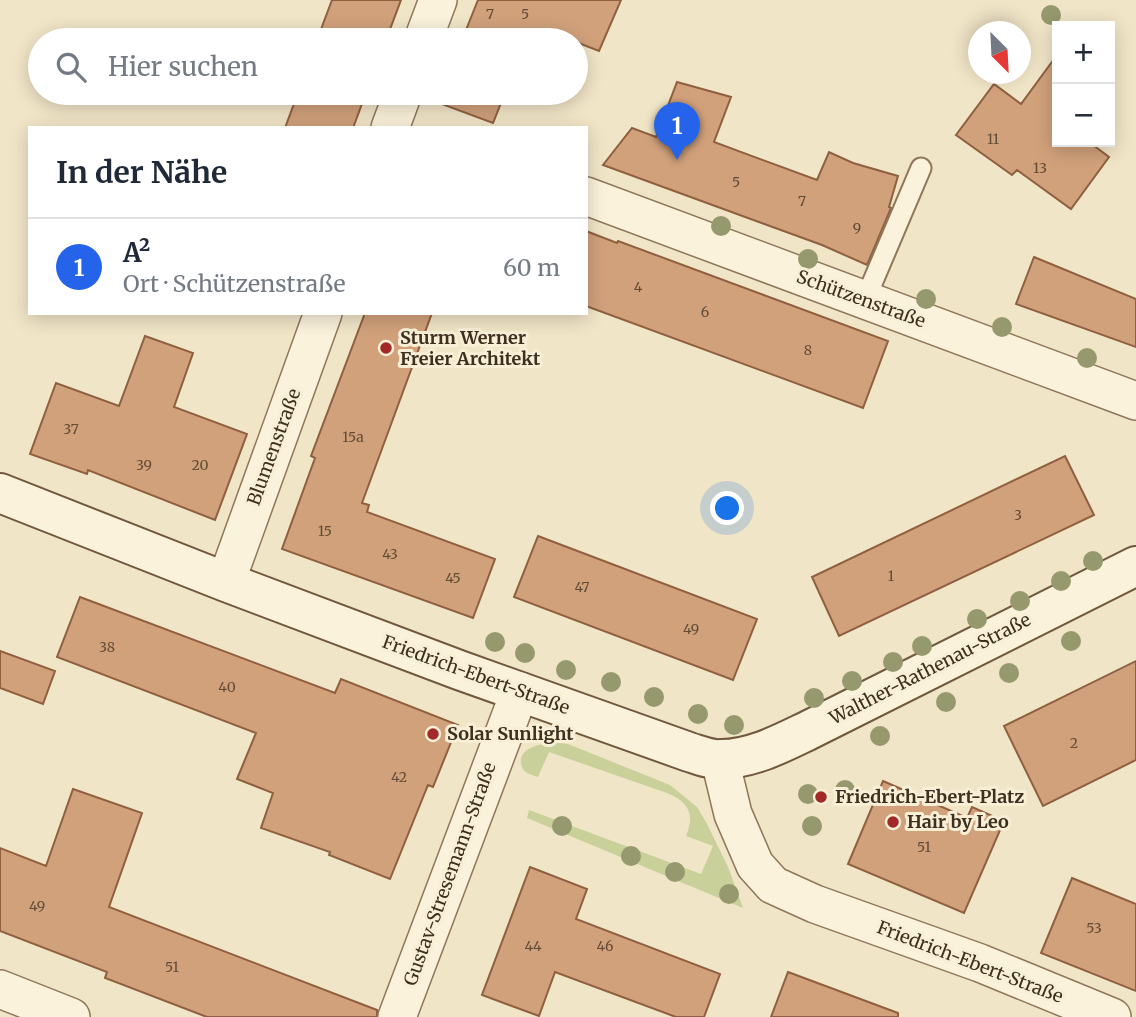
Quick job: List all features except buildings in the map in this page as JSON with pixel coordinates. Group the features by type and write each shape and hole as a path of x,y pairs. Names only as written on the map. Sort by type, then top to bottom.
{"main road":[{"name":"Friedrich-Ebert-Straße","path":"0,493 458,670 689,752 720,760"},
{"name":"Walther-Rathenau-Straße","path":"720,760 778,744 1136,566"}],"street":[{"path":"428,28 438,0"},
{"name":"Schützenstraße","path":"588,197 1136,401"},
{"name":"Blumenstraße","path":"226,582 322,315"},
{"name":"Gustav-Stresemann-Straße","path":"397,1017 520,691"},
{"name":"Friedrich-Ebert-Straße","path":"720,760 733,814 755,865 773,885 815,904 980,963 1112,1017"},
{"path":"0,989 71,1017"}],"lane":[{"path":"865,300 921,168"}],"green space":[{"path":"553,742 568,744 670,785 697,807 728,867 743,908 527,818 529,810 701,874 713,846 686,836 690,821 688,810 681,800 667,793 549,752 538,777 525,771 521,763 524,753 532,747"}],"place":[{"name":"A²","path":"677,160"},
{"name":"Sturm Werner Freier Architekt","path":"386,348"},
{"name":"Solar Sunlight","path":"433,734"},
{"name":"Friedrich-Ebert-Platz","path":"821,797"},
{"name":"Hair by Leo","path":"893,822"}]}
